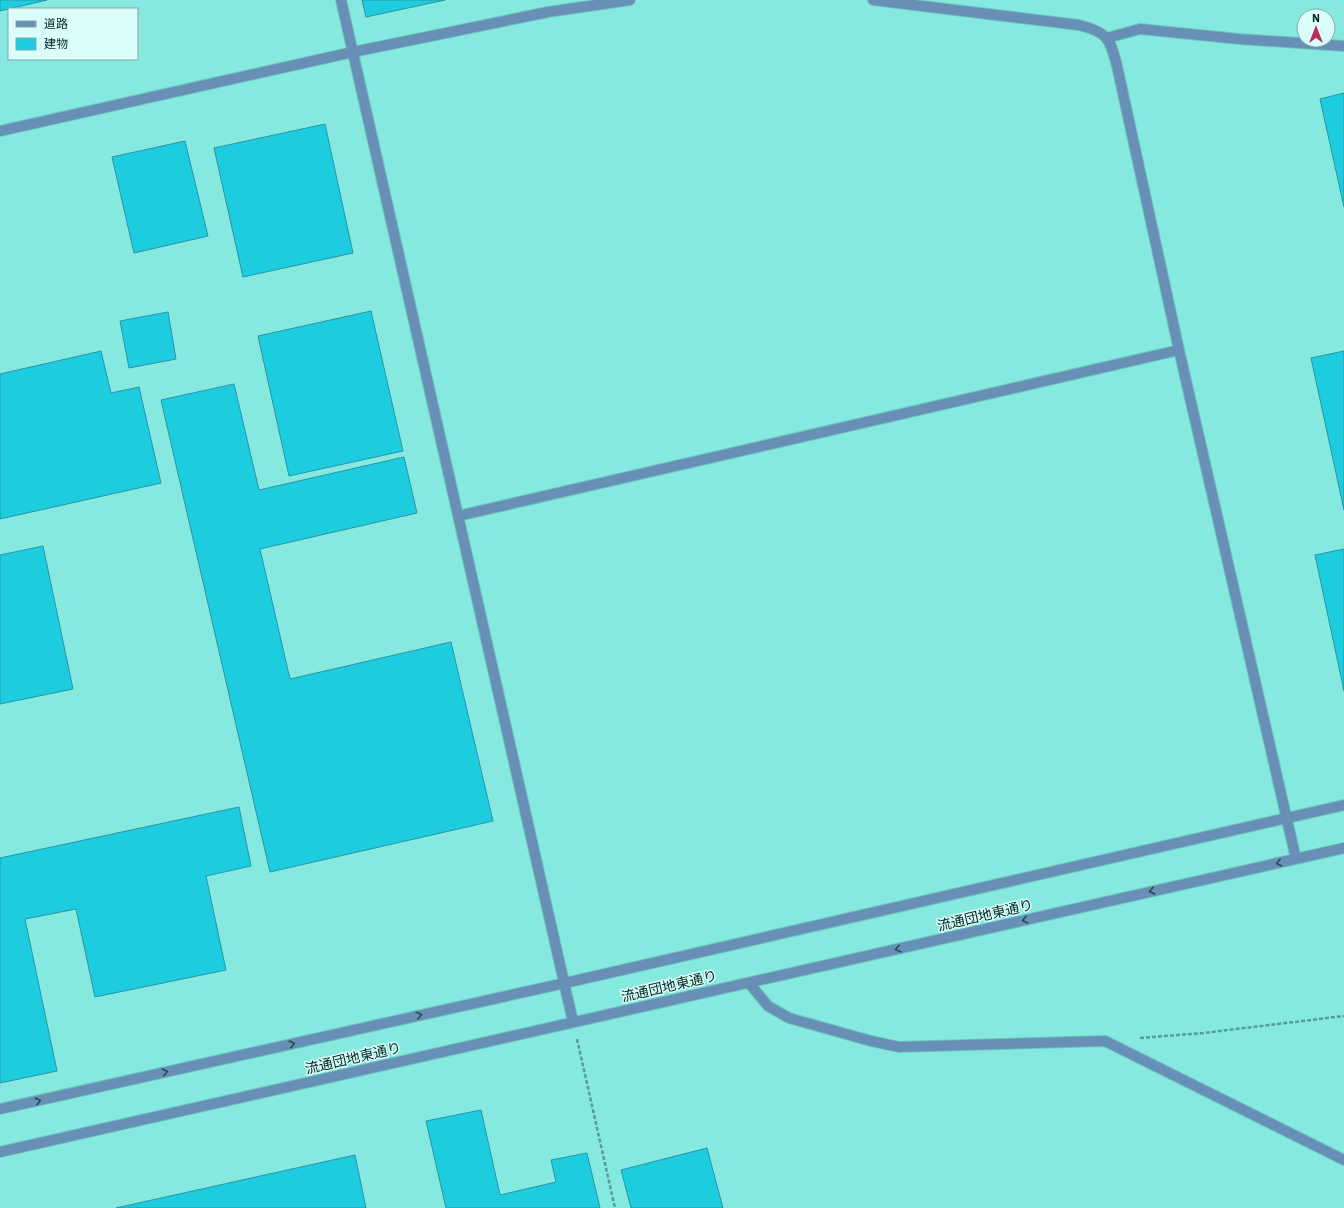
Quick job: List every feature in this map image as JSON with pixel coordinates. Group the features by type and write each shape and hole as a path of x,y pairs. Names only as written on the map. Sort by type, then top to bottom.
{"street":[{"path":"342,0 573,1022"},
{"path":"0,131 353,52 548,12 630,0"},
{"path":"873,0 1079,25 1095,29 1107,38 1113,49 1179,350 1296,859"},
{"path":"1107,38 1140,29 1239,39 1344,46"},
{"path":"458,516 1179,350"},
{"name":"流通団地東通り","path":"0,1109 565,983 1286,817 1344,805"},
{"name":"流通団地東通り","path":"0,1152 1344,848"},
{"path":"749,983 768,1006 789,1018 870,1041 899,1047 1105,1041 1344,1160"}],"path":[{"path":"1136,1039 1203,1033 1344,1016"},
{"path":"573,1022 614,1208"}],"building":[{"path":"0,0 47,0 8,8 0,11"},
{"path":"362,0 445,0 366,17"},
{"path":"1344,93 1344,207 1320,99"},
{"path":"325,124 353,253 243,277 214,148"},
{"path":"185,141 208,236 134,253 112,157"},
{"path":"371,311 403,451 289,476 258,336"},
{"path":"168,312 176,359 129,368 120,321"},
{"path":"101,351 111,393 139,387 161,483 0,519 0,374"},
{"path":"1344,351 1344,510 1311,358"},
{"path":"234,384 259,490 404,457 417,513 260,549 290,679 451,642 493,821 270,872 161,400"},
{"path":"43,546 73,689 0,704 0,555"},
{"path":"1344,549 1344,691 1315,555"},
{"path":"239,807 251,866 206,876 226,970 95,997 76,909 25,919 57,1071 0,1083 0,858"},
{"path":"481,1110 500,1195 556,1182 551,1160 587,1153 600,1208 446,1208 426,1121"},
{"path":"707,1148 723,1208 631,1208 621,1170"},
{"path":"355,1155 366,1208 116,1208"}]}
